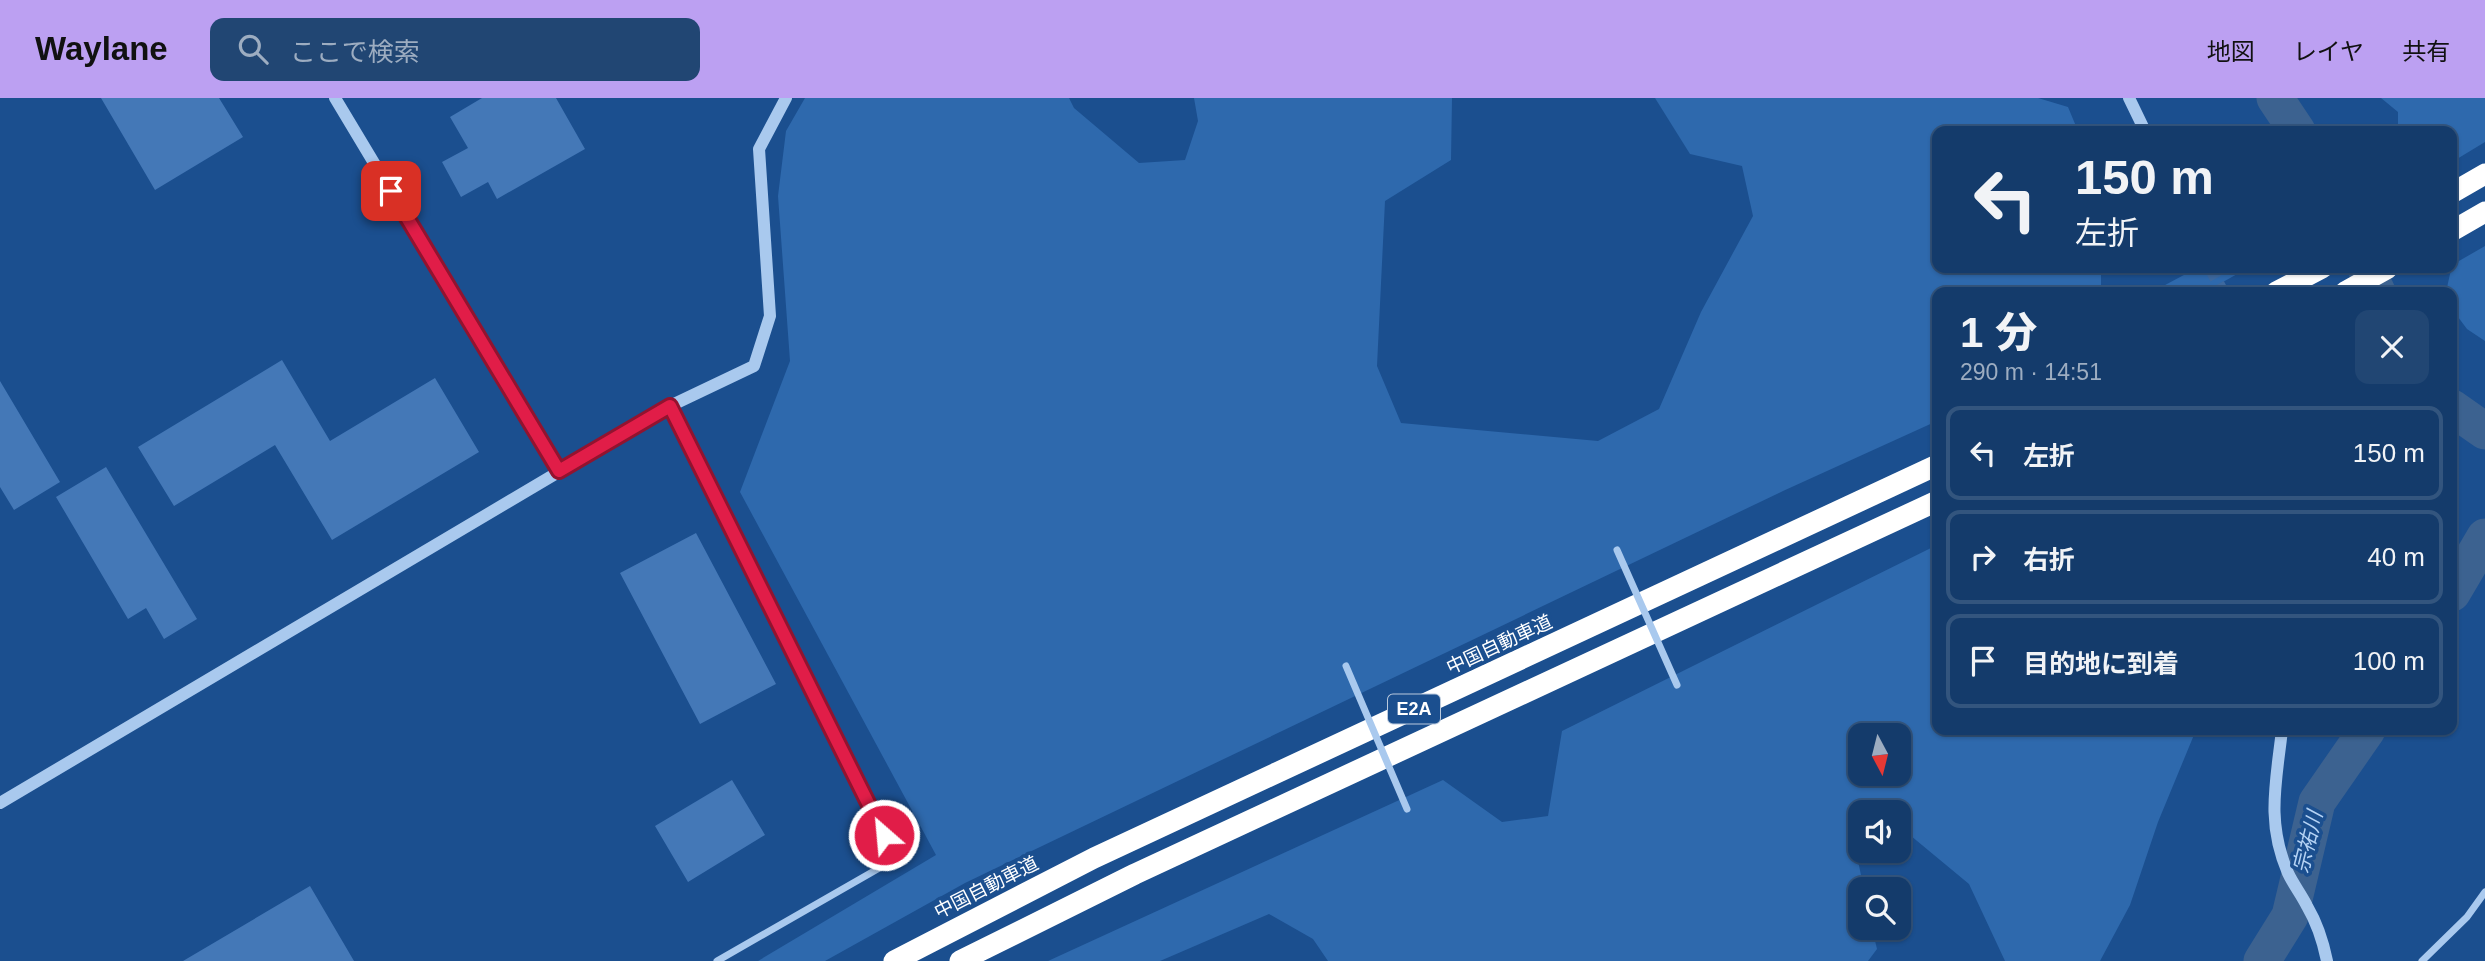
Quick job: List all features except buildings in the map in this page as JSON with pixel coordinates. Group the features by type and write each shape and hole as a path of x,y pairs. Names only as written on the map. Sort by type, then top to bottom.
{"highway":[{"path":"2457,190 2485,174"},
{"path":"2457,228 2485,212"},
{"path":"2286,287 2312,273"},
{"path":"2355,287 2379,273"},
{"name":"中国自動車道","path":"894,961 1094,858 1932,467"},
{"name":"E2A","path":"960,961 1135,874 1932,502"}],"street":[{"path":"335,98 559,471"},
{"path":"0,803 670,406 754,366 770,316 759,149 786,98"},
{"path":"2129,98 2143,126"},
{"path":"670,406 895,859 717,961"},
{"path":"1617,550 1677,685"},
{"path":"1346,666 1407,809"},
{"path":"2281,735 2273,818 2289,875 2322,937 2327,961"},
{"path":"2422,961 2467,918 2485,892"}],"shaded area":[{"path":"805,98 1069,98 1074,108 1139,163 1185,160 1198,121 1194,98 1452,98 1451,160 1385,201 1377,366 1401,423 1598,441 1659,409 1701,312 1753,216 1742,166 1690,154 1655,98 2038,98 2068,107 2076,126 1932,126 1932,273 2101,273 2101,287 1932,287 1932,423 1783,491 965,883 825,961 758,961 936,855 740,492 790,361 778,196 786,131"},
{"path":"2381,98 2485,98 2485,142 2457,159 2457,126 2398,126 2398,112"},
{"path":"2485,246 2485,341 2467,329 2457,316 2457,287 2447,287 2450,273 2457,273 2457,262"},
{"path":"2188,273 2239,273 2214,287 2161,287"},
{"path":"1932,547 1932,735 2194,735 2158,822 2130,905 2100,961 2005,961 1969,884 1911,836 1911,800 1848,800 1848,863 1858,863 1861,877 1848,877 1848,940 1875,940 1877,949 1868,961 1328,961 1313,939 1269,914 1160,961 1048,961 1443,780 1502,822 1548,816 1562,731"}],"waterway":[{"name":"宗祐川","path":"2275,98 2294,126"},
{"name":"宗祐川","path":"2368,273 2375,287"},
{"name":"宗祐川","path":"2457,411 2485,431"},
{"name":"宗祐川","path":"2457,585 2485,537"},
{"name":"宗祐川","path":"2262,961 2290,916 2317,802 2364,735"}],"tunnel":[{"path":"2213,273 2220,287"}],"route":[{"path":"391,191 559,471 670,406 884,835"}]}
